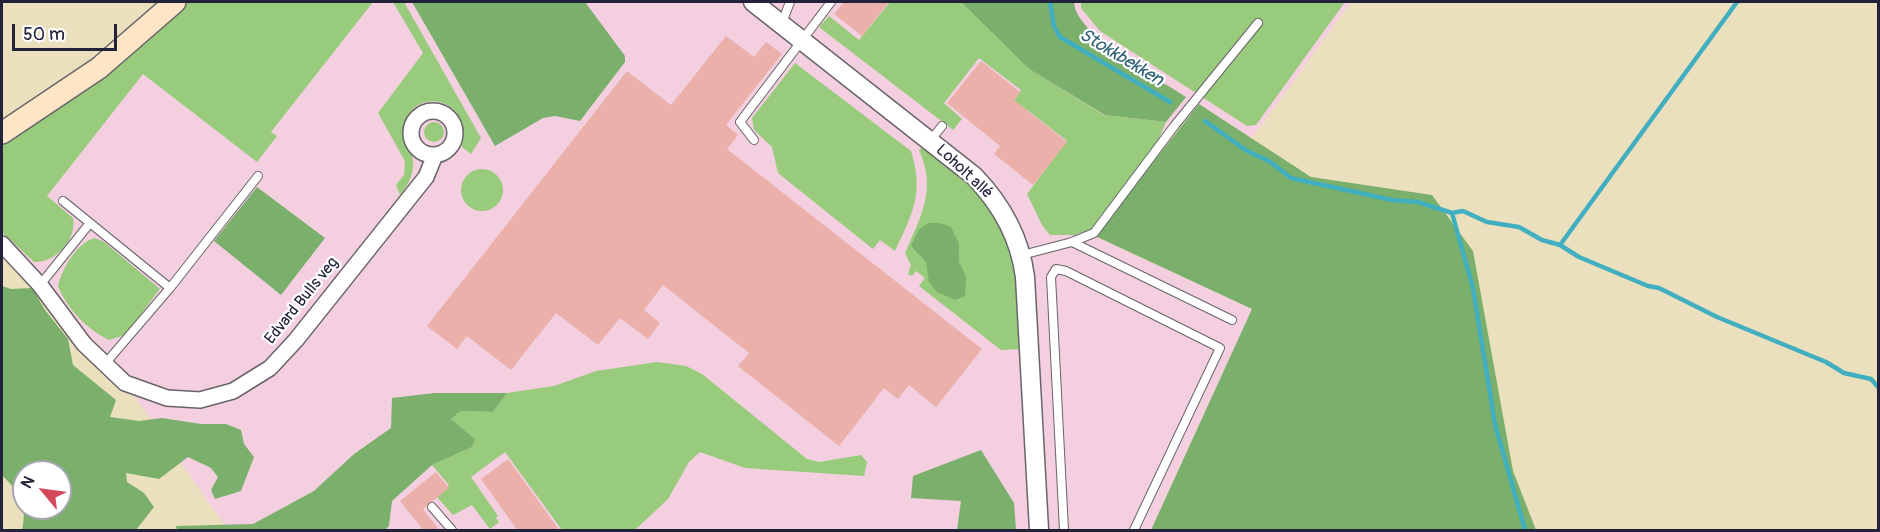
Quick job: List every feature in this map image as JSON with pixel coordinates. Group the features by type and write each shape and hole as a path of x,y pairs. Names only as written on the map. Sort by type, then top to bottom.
{"main road":[{"path":"2,133 99,68 175,2"}],"street":[{"name":"Loholt allé","path":"753,2 965,169 991,195 1013,232 1022,255 1031,355 1038,531"},
{"name":"Edvard Bulls veg","path":"2,244 40,285 84,344 125,383 167,398 200,400 233,391 270,368 296,340 426,177 435,155"}],"lane":[{"path":"782,24 790,2"},
{"path":"754,140 740,122 831,2"},
{"path":"1022,255 1072,242 1094,233 1175,125 1258,23"},
{"path":"930,141 942,126"},
{"path":"104,365 170,288 258,176"},
{"path":"63,201 170,288"},
{"path":"40,285 90,223"},
{"path":"1072,242 1232,320"},
{"path":"1064,531 1051,277 1056,269 1066,271 1220,348 1134,531"},
{"path":"432,507 452,531"}],"shaded area":[{"path":"175,2 1351,2 1252,138 1198,104 1096,237 1252,309 1151,530 228,530 125,383 2,243 2,139"}],"green space":[{"path":"185,2 373,2 271,132 277,136 257,162 143,74 47,196 73,218 72,234 57,254 50,259 34,262 2,232 2,146 96,79"},
{"path":"393,2 404,2 481,138 471,154 462,147 462,123 452,108 446,104 431,101 417,106 405,121 404,130 413,157 413,168 410,180 400,195 396,185 404,175 405,161 378,113 423,53"},
{"path":"412,2 585,2 625,56 625,62 580,121 555,116 543,118 495,146"},
{"path":"890,2 961,2 1029,69 1104,115 1166,122 1157,143 1091,229 1075,235 1050,235 1042,225 1027,194 1067,141 1026,109 1021,115 1010,106 1021,90 979,58 944,103 962,119 953,130 819,27 829,16 859,40"},
{"path":"961,2 1074,2 1078,15 1103,42 1186,97 1166,122 1105,115 1029,69"},
{"path":"1081,2 1345,2 1256,125 1247,126 1100,31 1081,8"},
{"path":"795,63 911,151 917,179 915,202 895,251 880,240 873,249 778,173 772,147 754,130 752,118"},
{"path":"1199,104 1311,177 1432,195 1473,251 1513,471 1536,530 1151,530 1252,309 1095,236"},
{"path":"434,122 441,125 444,132 441,139 434,142 427,139 424,132 427,125"},
{"path":"924,146 974,189 999,221 1012,256 1016,275 1021,349 1001,350 919,286 925,278 916,271 912,276 908,274 911,265 905,253 921,214 927,190 927,177 919,150"},
{"path":"482,169 490,170 497,175 502,182 502,198 497,205 490,210 482,211 474,210 467,205 462,198 461,190 462,182 467,175 474,170"},
{"path":"257,187 325,238 281,295 214,241"},
{"path":"929,223 940,223 951,227 959,244 959,262 966,276 965,296 955,300 937,292 929,282 926,262 911,246 919,229"},
{"path":"95,238 104,242 160,289 125,335 109,340 79,318 67,303 58,286 76,250"},
{"path":"2,286 11,289 32,288 45,310 68,339 73,365 116,400 110,417 139,421 162,418 201,424 226,424 241,430 244,444 254,457 241,491 215,499 211,490 218,477 211,468 188,457 159,479 126,473 127,482 144,493 154,507 136,530 22,530 24,520 72,520 72,460 12,460 12,486 2,475"},
{"path":"657,362 686,366 702,374 807,459 819,462 861,455 867,462 864,476 745,468 700,452 689,462 668,499 635,530 562,530 505,452 471,477 498,516 496,518 499,522 490,529 472,505 453,515 437,497 449,485 432,465 472,447 475,439 451,419 461,411 493,412 507,393 554,386 596,371"},
{"path":"435,393 507,393 493,412 461,411 451,419 475,439 472,447 432,465 392,501 389,526 385,530 177,530 176,526 253,524 314,491 354,454 391,428 392,398"},
{"path":"981,450 1014,503 1016,530 957,530 961,501 911,498 913,476"}],"building":[{"path":"844,2 889,2 862,36 834,14"},
{"path":"726,36 754,57 766,42 782,54 726,125 738,135 727,149 982,349 936,407 909,385 898,399 884,388 839,446 738,366 749,353 663,285 644,310 660,323 648,339 620,318 598,345 556,313 511,370 467,336 457,349 427,326 627,71 671,105"},
{"path":"981,61 1020,92 1014,100 1067,142 1033,185 994,154 1000,146 947,103"},
{"path":"508,459 560,531 518,531 481,479"},
{"path":"436,472 449,488 423,509 440,531 424,531 400,501"}],"waterway":[{"name":"Stokkbekken","path":"1050,2 1054,26 1060,37 1170,102"},
{"path":"1560,245 1737,2"},
{"path":"1205,121 1247,151 1269,161 1291,178 1392,200 1418,202 1452,213 1473,288 1495,424 1525,530"},
{"path":"1452,213 1463,211 1487,222 1519,227 1542,240 1560,245 1579,257 1648,286 1659,288 1717,317 1826,362 1844,373 1871,379 1878,387"}]}
